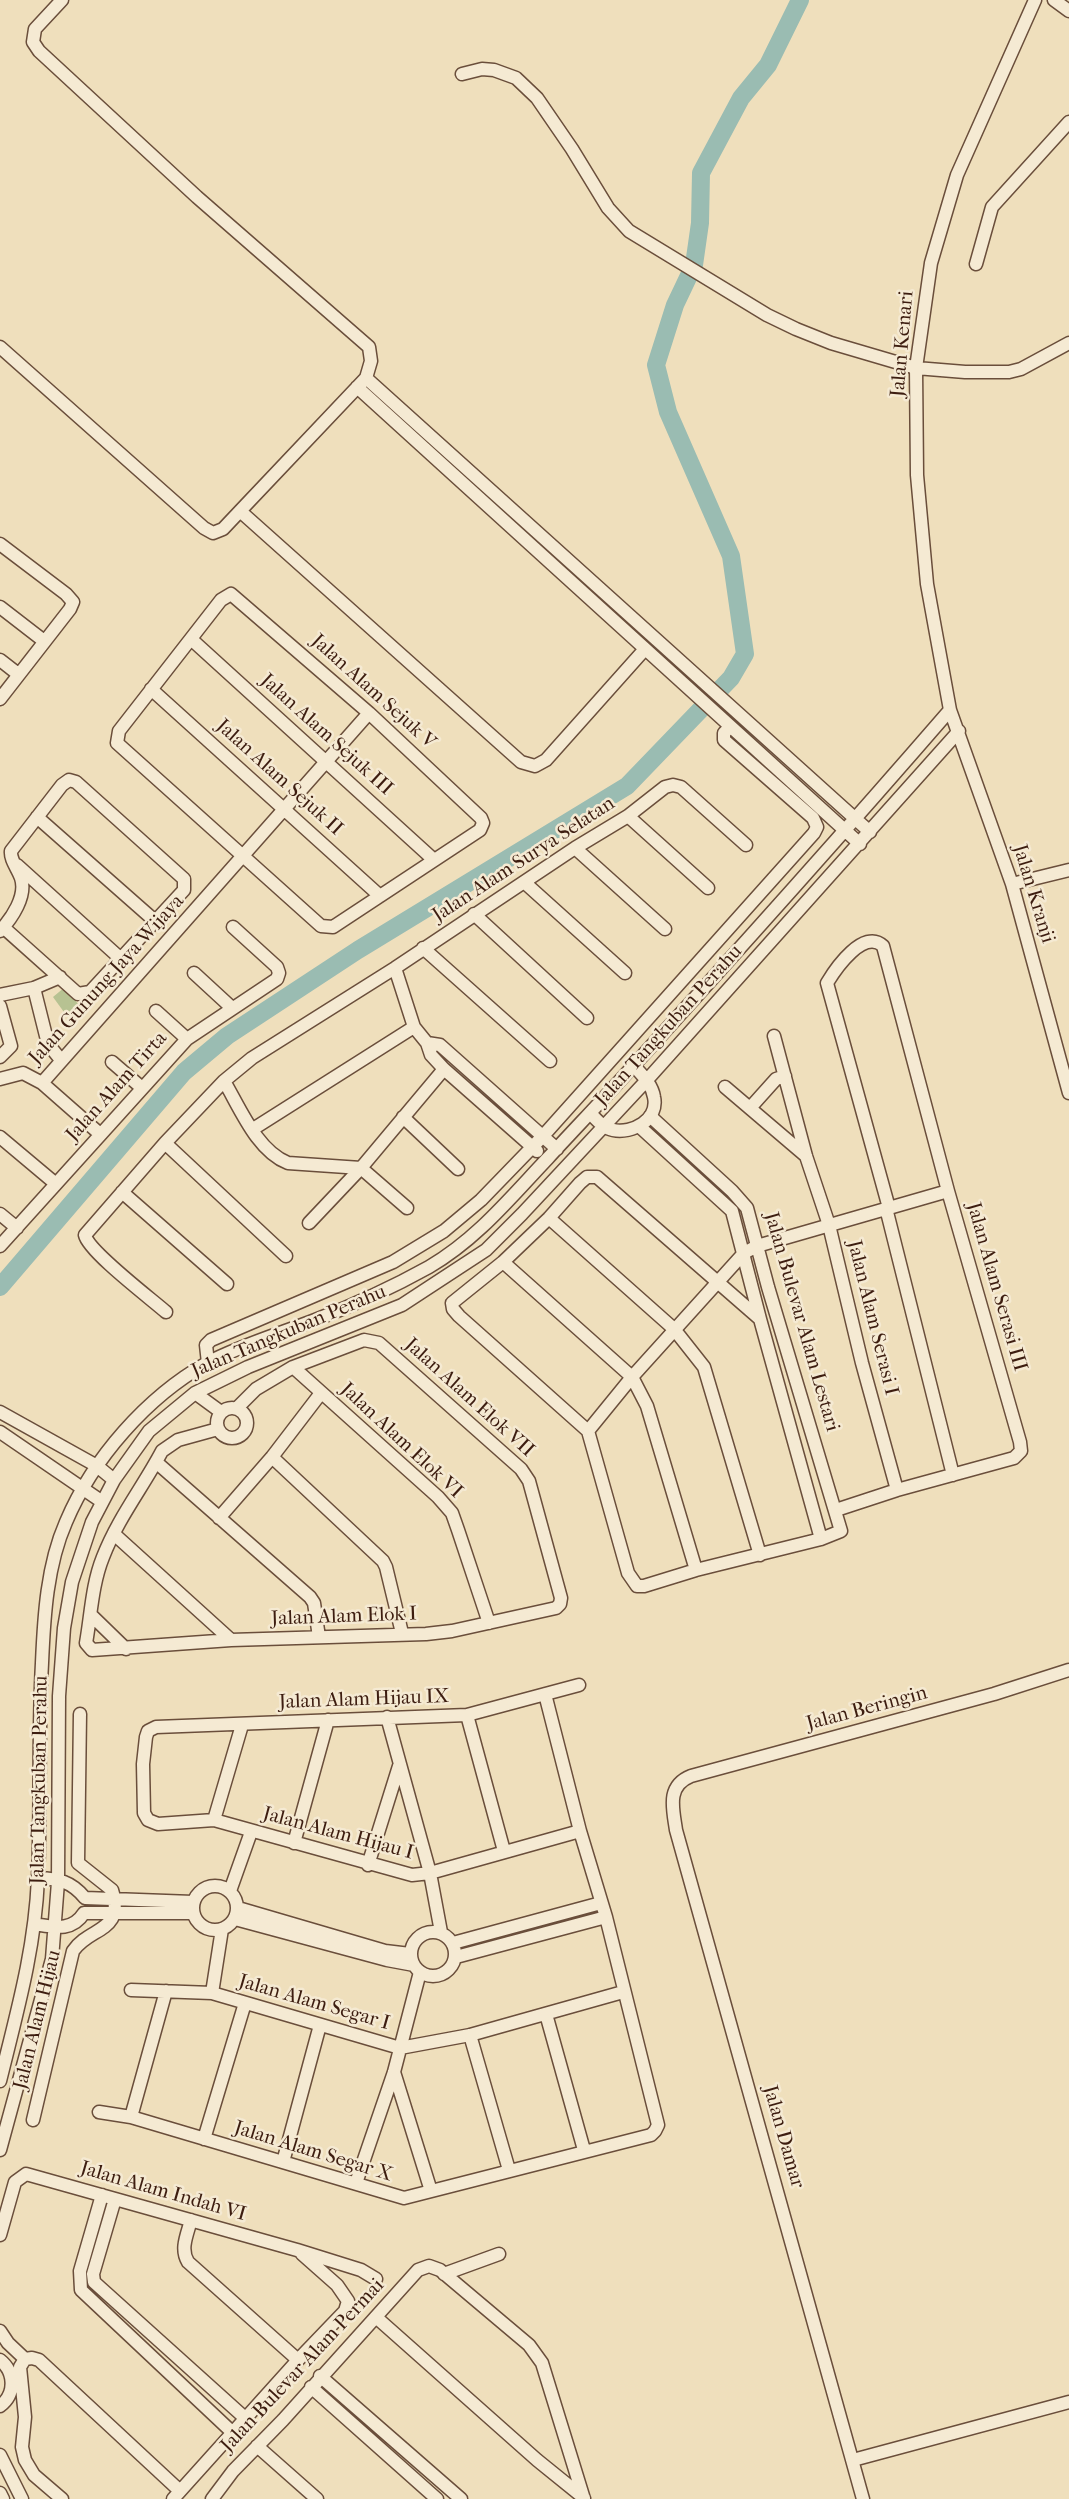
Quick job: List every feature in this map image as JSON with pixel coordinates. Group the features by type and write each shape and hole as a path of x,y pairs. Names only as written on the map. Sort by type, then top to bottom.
{"street":[{"path":"0,347 204,528 213,533 222,529 240,511 362,383 371,361 369,347 197,197 39,51 33,42 35,29 62,0"},
{"name":"Jalan Kenari","path":"950,710 927,584 917,475 915,368 931,262 945,211 957,175 1035,0"},
{"path":"1054,0 1069,11"},
{"path":"462,74 482,69 494,70 516,78 527,87 560,131 608,208 629,231 766,315 796,329 831,343 915,368 965,372 1009,372 1030,366 1069,343"},
{"path":"976,264 992,207 1069,122"},
{"path":"362,383 645,649 860,844"},
{"path":"362,383 870,832"},
{"path":"240,511 521,762 535,766 546,760 645,649"},
{"path":"0,544 66,594 73,602 70,609 0,699"},
{"name":"Jalan Alam Sejuk V","path":"191,639 221,600 231,594 369,713 481,818 483,823 480,830 434,860"},
{"path":"0,607 44,641"},
{"path":"191,639 119,731 116,738 117,743 321,926 333,927 434,860"},
{"name":"Jalan Alam Sejuk III","path":"191,639 434,860"},
{"path":"0,660 18,674"},
{"name":"Jalan Alam Sejuk II","path":"151,689 380,896"},
{"name":"Jalan Kranji","path":"950,710 1012,884 1069,1093"},
{"name":"Jalan Tangkuban Perahu","path":"0,2081 30,1958 34,1924 38,1878 43,1628 51,1576 65,1523 97,1466 138,1415 181,1380 208,1363 322,1318 402,1281 433,1265 475,1235 517,1194 741,947 950,710"},
{"name":"Jalan Gunung Jaya Wijaya","path":"0,1079 23,1073 42,1083 369,713"},
{"path":"208,1363 206,1345 211,1340 393,1262 444,1231 466,1213 533,1147 736,923 817,827 813,818 724,740 726,722"},
{"name":"Jalan Tangkuban Perahu","path":"0,2150 46,1988 52,1959 58,1879 59,1696 64,1628 72,1582 101,1501 114,1480 149,1431 195,1393 248,1367 402,1305 486,1250 522,1215 647,1080 959,731"},
{"path":"69,780 76,782 184,879 186,885 184,890 86,995 78,994 2,929 19,902 22,892 22,881 11,857 11,851 37,817 62,785 69,780"},
{"name":"Jalan Alam Surya Selatan","path":"166,1312 86,1241 86,1233 165,1143 224,1081 252,1058 628,816 665,787 673,784 681,787 746,845"},
{"path":"628,816 708,888"},
{"path":"37,817 155,921"},
{"path":"575,848 665,929"},
{"path":"14,862 121,959"},
{"path":"1012,884 1069,870"},
{"path":"524,882 625,973"},
{"path":"474,914 587,1018"},
{"path":"736,923 762,922"},
{"path":"736,923 741,947"},
{"name":"Jalan Alam Tirta","path":"0,1246 187,1039 277,979 279,973 277,967 233,927"},
{"name":"Jalan Alam Serasi III","path":"836,1510 897,1490 1014,1458 1020,1451 1020,1442 948,1191 883,946 878,941 870,940 861,943 827,983 887,1208"},
{"path":"423,948 550,1061"},
{"path":"395,968 414,1027 428,1043 431,1055 546,1160"},
{"path":"194,973 232,1008"},
{"path":"0,995 34,988 60,977"},
{"path":"34,988 48,1044 62,1060"},
{"path":"0,1006 10,1046 4,1054"},
{"path":"156,1011 187,1039"},
{"path":"253,1129 414,1027"},
{"name":"Jalan Alam Serasi I","path":"774,1036 806,1156 829,1225 862,1363 897,1490"},
{"path":"428,1043 440,1045 557,1149"},
{"path":"112,1062 142,1088"},
{"path":"590,1113 611,1130 644,1130 653,1119 655,1102 647,1080 633,1065"},
{"path":"309,1223 361,1168 444,1069"},
{"path":"750,1108 776,1078 785,1076"},
{"path":"224,1081 267,1150 278,1160 288,1163 361,1168 407,1208"},
{"path":"42,1083 100,1134"},
{"path":"725,1088 806,1156"},
{"path":"497,1115 507,1105"},
{"path":"403,1117 458,1168"},
{"name":"Jalan Bulevar Alam Lestari","path":"644,1130 732,1210 821,1539 841,1532 747,1208 653,1119"},
{"path":"0,1137 56,1184"},
{"path":"165,1143 286,1256"},
{"path":"760,1319 597,1177 588,1177 503,1262 452,1304 459,1316 588,1431 628,1573 637,1586 821,1539"},
{"path":"588,1431 674,1329 744,1253 757,1246 948,1191"},
{"path":"122,1192 227,1284"},
{"path":"887,1208 953,1475"},
{"path":"0,1214 17,1228"},
{"path":"549,1218 674,1329 704,1367 760,1555"},
{"path":"393,1262 402,1281"},
{"path":"503,1262 632,1377 647,1406 696,1570"},
{"path":"322,1318 331,1335"},
{"name":"Jalan Alam Elok VII","path":"292,1367 364,1340 379,1343 521,1469 529,1481 561,1598 560,1604"},
{"path":"237,1408 256,1389 292,1367"},
{"name":"Jalan Alam Elok VI","path":"292,1367 438,1497 452,1513 489,1623"},
{"path":"195,1393 221,1412"},
{"path":"219,1518 272,1457 321,1393"},
{"path":"229,1408 237,1408 244,1414 248,1422 246,1430 240,1437 223,1436 218,1429 217,1420 221,1412 229,1408"},
{"path":"0,1412 97,1466 114,1480"},
{"path":"18,1444 25,1427"},
{"path":"126,1649 90,1615 94,1586 103,1558 131,1501 162,1450 169,1444 218,1429"},
{"path":"0,1432 101,1501"},
{"path":"272,1457 383,1561 402,1633"},
{"path":"156,1462 310,1597 314,1603 319,1637"},
{"path":"114,1534 231,1640"},
{"name":"Jalan Alam Elok I","path":"90,1615 86,1643 92,1650 231,1640 452,1631 556,1608 560,1604"},
{"name":"Jalan Beringin","path":"677,1786 691,1776 994,1694 1069,1670"},
{"name":"Jalan Alam Hijau IX","path":"153,1823 144,1813 143,1764 148,1731 162,1725 242,1725 467,1715 579,1685"},
{"path":"40,1692 59,1696"},
{"path":"545,1694 580,1831 606,1917 623,1992"},
{"path":"80,1714 78,1863 108,1885 115,1899 115,1914"},
{"path":"467,1715 504,1851"},
{"path":"236,1914 385,1951 415,1964 429,1976 438,1976 453,1965 456,1957 453,1943 441,1932 430,1873 387,1717"},
{"path":"294,1843 328,1720"},
{"path":"214,1820 242,1725"},
{"path":"368,1865 399,1766"},
{"name":"Jalan Damar","path":"677,1786 672,1798 676,1830 863,2499"},
{"name":"Jalan Alam Hijau I","path":"153,1823 214,1820 368,1865 412,1875 430,1873 580,1831"},
{"path":"230,1891 251,1832"},
{"path":"38,1878 58,1879 71,1884 85,1898 193,1908"},
{"path":"212,1994 222,1929 236,1914 236,1899 230,1891 220,1886 208,1886 198,1892 193,1908 197,1922 204,1928 222,1929"},
{"path":"34,1924 54,1927 74,1925 84,1913 85,1898"},
{"path":"453,1943 601,1903"},
{"path":"84,1913 115,1914 193,1908"},
{"name":"Jalan Alam Hijau","path":"33,2120 72,1951 90,1935 105,1929 115,1914"},
{"path":"456,1957 606,1917"},
{"path":"356,2183 400,2048 415,1964 412,1945 424,1933 441,1932"},
{"name":"Jalan Alam Segar I","path":"132,1990 212,1994 400,2048 470,2035 623,1992"},
{"path":"131,2117 166,1991"},
{"name":"Jalan Alam Segar X","path":"99,2112 131,2117 397,2197 412,2198 508,2170 655,2132 658,2125 623,1992"},
{"path":"204,2139 245,2003"},
{"path":"546,2014 584,2150"},
{"path":"283,2162 320,2025"},
{"path":"470,2035 508,2170"},
{"path":"394,2072 431,2191"},
{"name":"Jalan Alam Indah VI","path":"0,2235 15,2182 19,2177 27,2174 297,2250 361,2270 376,2279"},
{"path":"109,2197 93,2274 94,2282 245,2418"},
{"path":"109,2197 80,2271 79,2284 85,2295 233,2433"},
{"path":"62,2499 34,2475 25,2460 22,2447 25,2417 20,2367 25,2359 39,2360 176,2495 298,2360 188,2262 183,2248 191,2220"},
{"name":"Jalan Alam Indah VI","path":"297,2250 331,2278 348,2301 345,2311 298,2360"},
{"path":"499,2254 444,2274 537,2355 556,2406 584,2498"},
{"name":"Jalan Bulevar Alam Permai","path":"212,2499 233,2471 377,2318 418,2270 429,2266 444,2274"},
{"path":"79,2284 94,2282"},
{"path":"377,2318 537,2460 584,2498"},
{"path":"0,2331 8,2343 25,2359"},
{"path":"0,2360 8,2369 12,2387 9,2396 0,2406"},
{"path":"320,2376 461,2499"},
{"path":"311,2387 437,2499"},
{"path":"853,2460 1069,2402"},
{"path":"257,2446 316,2499"},
{"path":"0,2455 22,2499"},
{"path":"0,2493 3,2499"}],"green space":[{"path":"65,987 82,1009 69,1019 53,997"}],"waterway":[{"path":"0,1287 184,1072 227,1036 358,950 627,786 731,678 745,654 731,556 668,412 656,365 675,305 694,265 700,223 701,173 741,98 768,65 800,0"}]}
